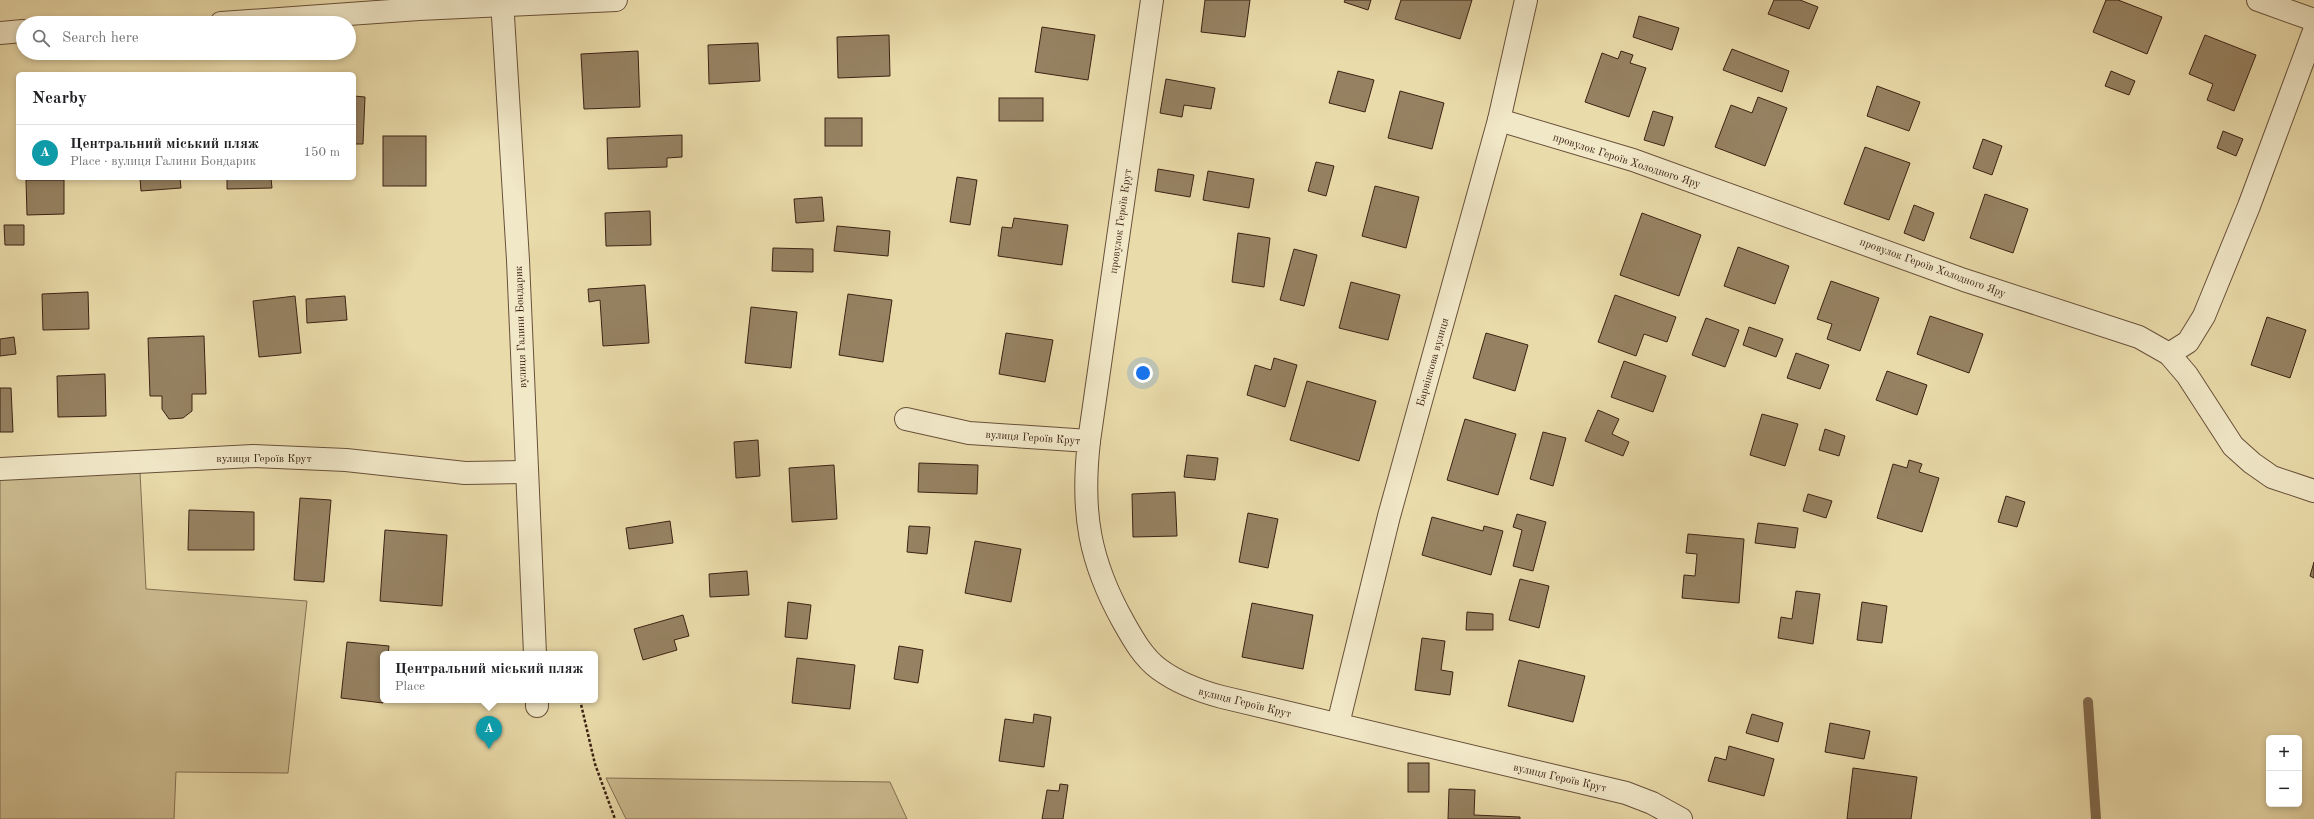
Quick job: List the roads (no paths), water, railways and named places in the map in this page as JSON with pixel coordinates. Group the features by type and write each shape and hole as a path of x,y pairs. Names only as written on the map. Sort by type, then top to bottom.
{"street":[{"path":"319,16 502,3 616,0"},
{"name":"провулок Героїв Крут","path":"1089,441 1152,0"},
{"name":"Барвінкова вулиця","path":"1338,724 1389,516 1499,120 1526,0"},
{"path":"2258,0 2314,20"},
{"name":"вулиця Галини Бондарик","path":"502,3 518,260 535,651"},
{"path":"2169,354 2188,342 2204,316 2252,199 2314,30"},
{"path":"0,33 16,32"},
{"name":"провулок Героїв Холодного Яру","path":"1499,120 1633,160 1964,280 2117,329 2156,345 2169,354 2186,375 2233,446 2272,477 2314,491"},
{"name":"вулиця Героїв Крут","path":"906,419 969,433 1089,441 1087,507 1093,553 1110,598 1134,641 1157,668 1177,682 1195,690 1626,793 1652,803 1681,819"},
{"name":"вулиця Героїв Крут","path":"0,469 253,456 346,460 465,473 527,472"}],"waterway":[{"path":"2088,702 2096,819"}],"place":[{"name":"Центральний міський пляж","path":"489,749"}]}
